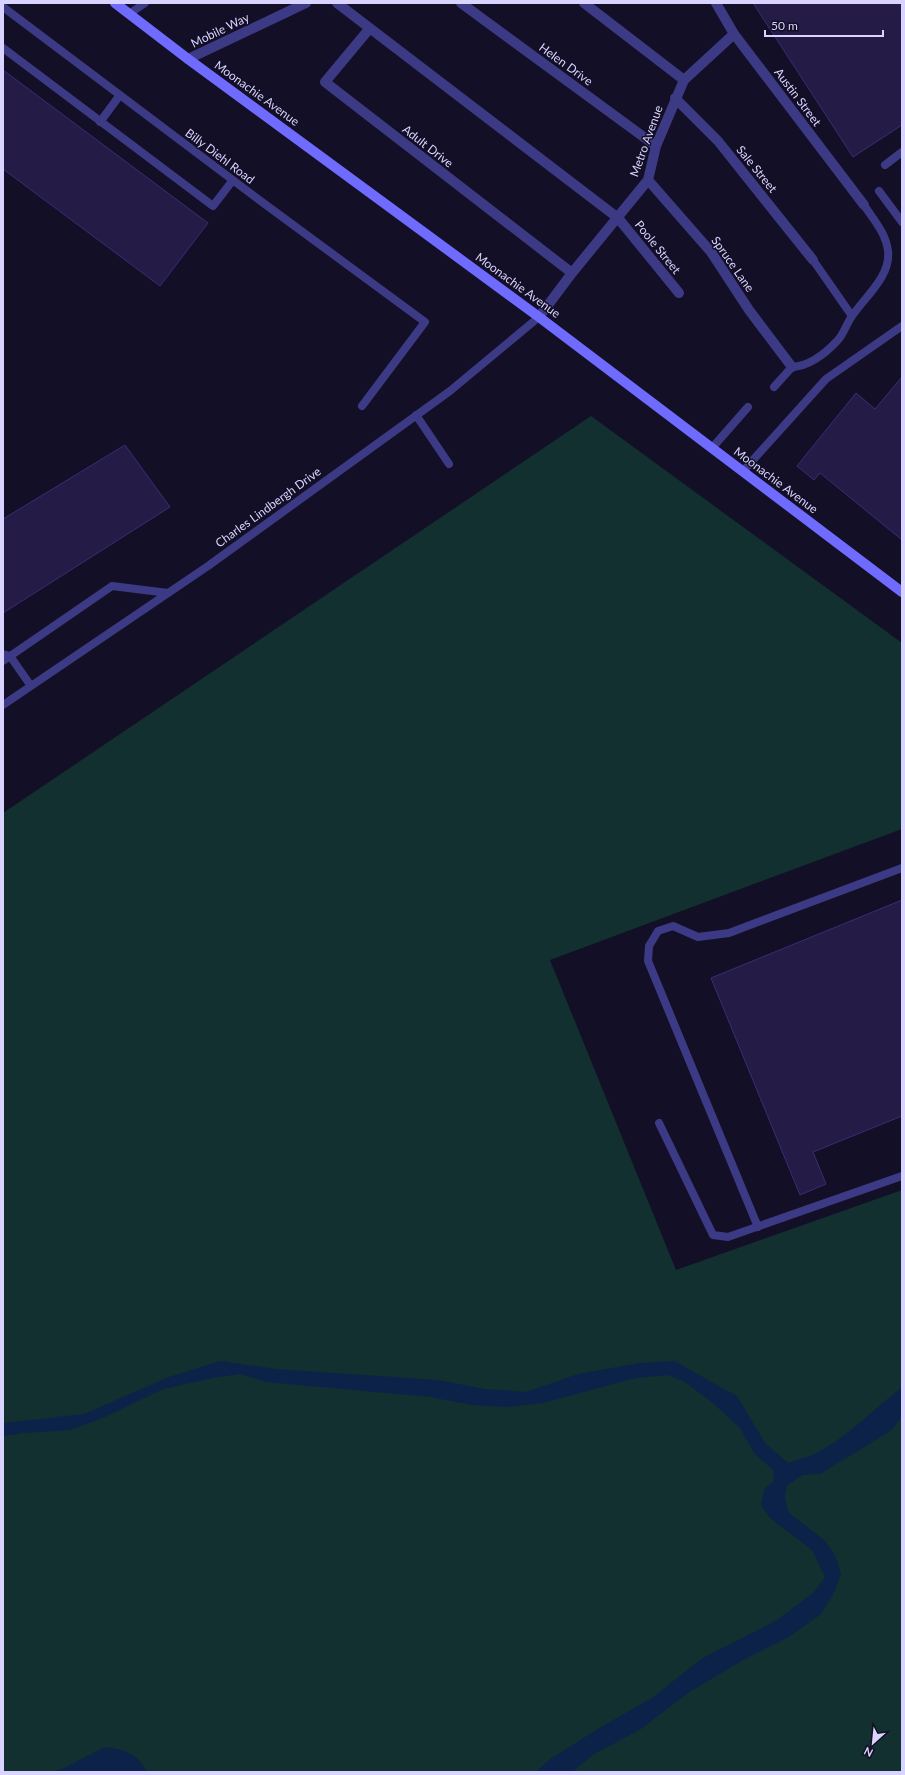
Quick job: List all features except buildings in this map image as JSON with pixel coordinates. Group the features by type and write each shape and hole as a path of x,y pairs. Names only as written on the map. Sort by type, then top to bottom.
{"main road":[{"name":"Moonachie Avenue","path":"115,3 188,59 539,317 902,592"}],"street":[{"name":"Mobile Way","path":"188,59 306,3"},
{"path":"337,3 618,218"},
{"name":"Helen Drive","path":"461,3 656,146"},
{"path":"584,3 684,80"},
{"name":"Austin Street","path":"716,3 734,34 864,205"},
{"name":"Adult Drive","path":"370,28 325,82 572,273"},
{"name":"Metro Avenue","path":"539,317 572,273 648,180 656,146 675,98 684,80 734,34"},
{"name":"Sale Street","path":"675,98 718,141 813,260"},
{"name":"Spruce Lane","path":"648,180 712,252 749,310 792,367"},
{"name":"Poole Street","path":"618,218 679,293"}],"lane":[{"path":"129,14 145,3"},
{"name":"Billy Diehl Road","path":"4,10 425,322 362,406"},
{"path":"3,48 213,206 232,180"},
{"path":"100,122 120,95"},
{"path":"885,165 902,152"},
{"path":"879,191 902,222"},
{"path":"774,387 792,367 804,366 840,338 852,316 878,282 887,266 888,251 882,232 864,205"},
{"path":"813,260 852,316"},
{"name":"Charles Lindbergh Drive","path":"3,705 168,593 450,391 539,317"},
{"path":"743,471 826,379 902,326"},
{"path":"712,448 748,407"},
{"path":"416,415 449,464"},
{"path":"3,661 7,655 112,586 168,593"},
{"path":"7,655 31,686"},
{"path":"758,1227 648,961 650,946 658,931 673,926 698,937 729,933 902,868"},
{"path":"659,1123 713,1235 728,1238 902,1176"}],"green space":[{"path":"591,416 902,643 902,829 550,960 676,1270 902,1190 902,1772 3,1772 3,813"}],"water":[{"path":"220,1361 276,1369 438,1380 485,1389 526,1392 578,1374 640,1363 674,1361 737,1396 765,1443 788,1463 812,1455 824,1449 848,1433 902,1388 902,1416 892,1430 820,1474 803,1475 787,1485 785,1497 788,1512 824,1540 835,1555 841,1574 833,1595 821,1614 789,1637 743,1660 688,1693 641,1729 594,1754 572,1772 536,1772 549,1760 601,1727 652,1698 701,1659 777,1620 814,1592 825,1577 812,1550 770,1518 761,1505 764,1489 774,1481 773,1470 754,1453 740,1428 714,1404 685,1382 667,1375 636,1378 543,1403 507,1407 472,1405 430,1397 266,1382 240,1374 218,1377 163,1389 105,1417 70,1430 3,1436 3,1423 84,1414 169,1377"},
{"path":"105,1747 118,1749 129,1753 139,1760 147,1772 52,1772 64,1768"}]}
